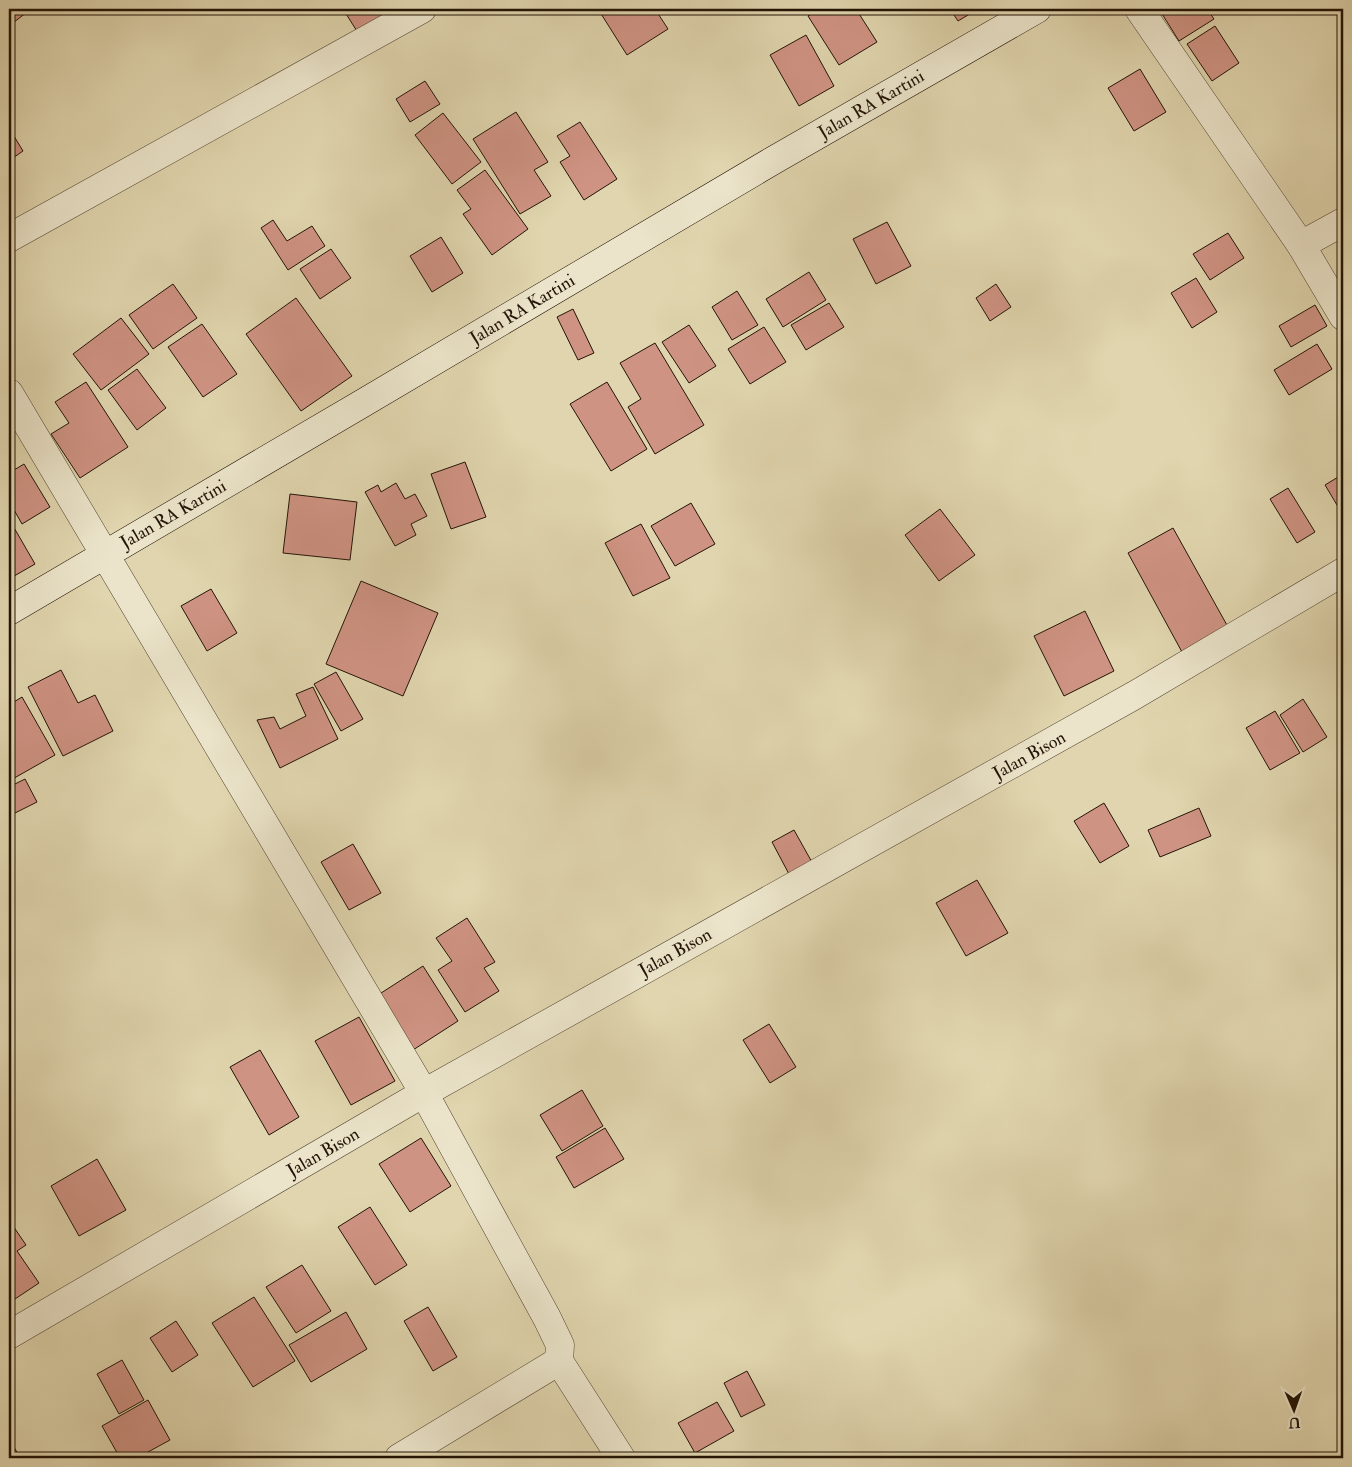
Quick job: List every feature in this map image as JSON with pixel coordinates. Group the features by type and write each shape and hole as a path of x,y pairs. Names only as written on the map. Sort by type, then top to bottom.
{"street":[{"path":"9,238 422,9"},
{"name":"Jalan RA Kartini","path":"9,611 774,160 1037,9"},
{"path":"1139,9 1301,245 1343,316"},
{"path":"1301,245 1343,222"},
{"path":"9,393 424,1093 547,1318 560,1345 559,1361 621,1458"},
{"name":"Jalan Bison","path":"9,1336 424,1093 1135,695 1343,572"},
{"path":"398,1458 559,1361"}],"building":[{"path":"9,9 31,9 9,26"},
{"path":"343,9 395,9 360,36"},
{"path":"598,9 655,9 668,29 627,55"},
{"path":"818,9 856,9 877,42 839,65 808,16"},
{"path":"950,9 978,9 958,21"},
{"path":"1159,9 1207,9 1214,19 1179,41"},
{"path":"1215,26 1239,63 1212,81 1187,44"},
{"path":"806,35 834,86 799,106 770,55"},
{"path":"1140,69 1166,112 1134,131 1108,88"},
{"path":"425,81 440,104 410,122 396,99"},
{"path":"516,112 548,162 534,170 551,196 520,214 473,139"},
{"path":"443,113 481,162 452,184 415,135"},
{"path":"580,122 617,179 584,200 560,162 570,156 557,136"},
{"path":"9,128 23,151 10,160 9,157"},
{"path":"485,170 528,229 492,255 463,214 471,209 457,190"},
{"path":"273,220 287,241 312,226 325,246 288,270 261,228"},
{"path":"887,222 911,266 876,284 853,239"},
{"path":"1228,233 1244,258 1210,280 1193,254"},
{"path":"441,237 463,273 432,292 410,256"},
{"path":"331,249 351,278 320,299 300,269"},
{"path":"809,272 826,300 783,327 766,299"},
{"path":"1196,278 1217,312 1192,328 1171,293"},
{"path":"173,284 197,318 153,349 129,315"},
{"path":"996,284 1011,307 990,321 976,298"},
{"path":"737,291 758,325 732,340 712,307"},
{"path":"296,298 352,376 301,411 246,334"},
{"path":"829,303 844,327 806,350 791,325"},
{"path":"1315,305 1327,326 1291,347 1279,326"},
{"path":"573,309 594,353 578,360 557,317"},
{"path":"121,318 149,354 101,390 73,354"},
{"path":"202,324 237,374 203,397 168,347"},
{"path":"689,325 716,366 689,383 662,342"},
{"path":"764,327 786,362 750,384 728,349"},
{"path":"655,343 704,425 655,454 628,407 641,399 620,363"},
{"path":"1317,344 1332,369 1289,395 1274,370"},
{"path":"137,369 166,408 137,430 108,390"},
{"path":"86,382 128,447 80,478 51,434 69,423 55,402"},
{"path":"607,382 647,449 611,471 570,404"},
{"path":"465,462 486,517 451,529 431,474"},
{"path":"24,464 50,507 22,524 9,501 9,473"},
{"path":"1343,474 1343,515 1325,485"},
{"path":"396,483 405,499 415,494 427,516 411,524 416,535 395,546 365,492 378,485 381,492"},
{"path":"1288,488 1315,532 1297,543 1270,499"},
{"path":"290,494 357,502 350,560 283,553"},
{"path":"691,503 715,544 675,566 651,526"},
{"path":"940,509 975,555 939,581 905,535"},
{"path":"9,519 35,564 9,579"},
{"path":"641,524 670,578 633,596 605,543"},
{"path":"1173,528 1228,627 1182,652 1128,553"},
{"path":"361,581 438,613 403,696 326,664"},
{"path":"211,589 237,633 207,651 181,606"},
{"path":"1085,611 1114,671 1064,696 1034,636"},
{"path":"61,670 78,703 95,695 113,731 63,756 28,687"},
{"path":"336,672 363,719 341,731 314,684"},
{"path":"313,687 338,739 280,768 257,720 274,717 280,729 306,716 296,694"},
{"path":"22,697 55,755 9,781 9,705"},
{"path":"1303,699 1327,737 1303,752 1280,715"},
{"path":"1275,711 1300,753 1270,770 1246,728"},
{"path":"25,779 37,802 9,816 9,787"},
{"path":"1104,803 1129,846 1100,863 1074,821"},
{"path":"1199,808 1211,836 1160,857 1148,830"},
{"path":"794,830 813,864 790,876 772,842"},
{"path":"353,844 381,893 349,910 321,862"},
{"path":"977,880 1008,933 966,956 936,903"},
{"path":"467,918 495,962 484,968 499,991 465,1012 438,970 452,961 436,938"},
{"path":"423,966 458,1021 413,1050 378,995"},
{"path":"359,1017 395,1081 351,1105 315,1041"},
{"path":"769,1024 796,1067 770,1083 743,1040"},
{"path":"260,1050 299,1117 269,1135 230,1067"},
{"path":"582,1090 603,1126 562,1151 540,1115"},
{"path":"605,1128 624,1159 574,1188 556,1157"},
{"path":"421,1138 451,1186 410,1212 379,1164"},
{"path":"97,1159 126,1210 79,1236 51,1186"},
{"path":"370,1207 407,1265 375,1285 338,1227"},
{"path":"9,1220 26,1245 17,1251 39,1283 9,1303"},
{"path":"302,1265 331,1311 296,1333 266,1287"},
{"path":"254,1297 295,1361 253,1387 212,1323"},
{"path":"428,1307 457,1357 433,1371 404,1321"},
{"path":"346,1312 367,1349 311,1382 289,1345"},
{"path":"176,1321 198,1355 172,1372 150,1338"},
{"path":"122,1360 144,1400 119,1414 97,1374"},
{"path":"747,1371 765,1405 741,1417 724,1383"},
{"path":"148,1400 170,1440 137,1458 120,1458 102,1426"},
{"path":"717,1402 734,1431 695,1453 678,1423"},
{"path":"9,1440 21,1458 9,1458"}]}
